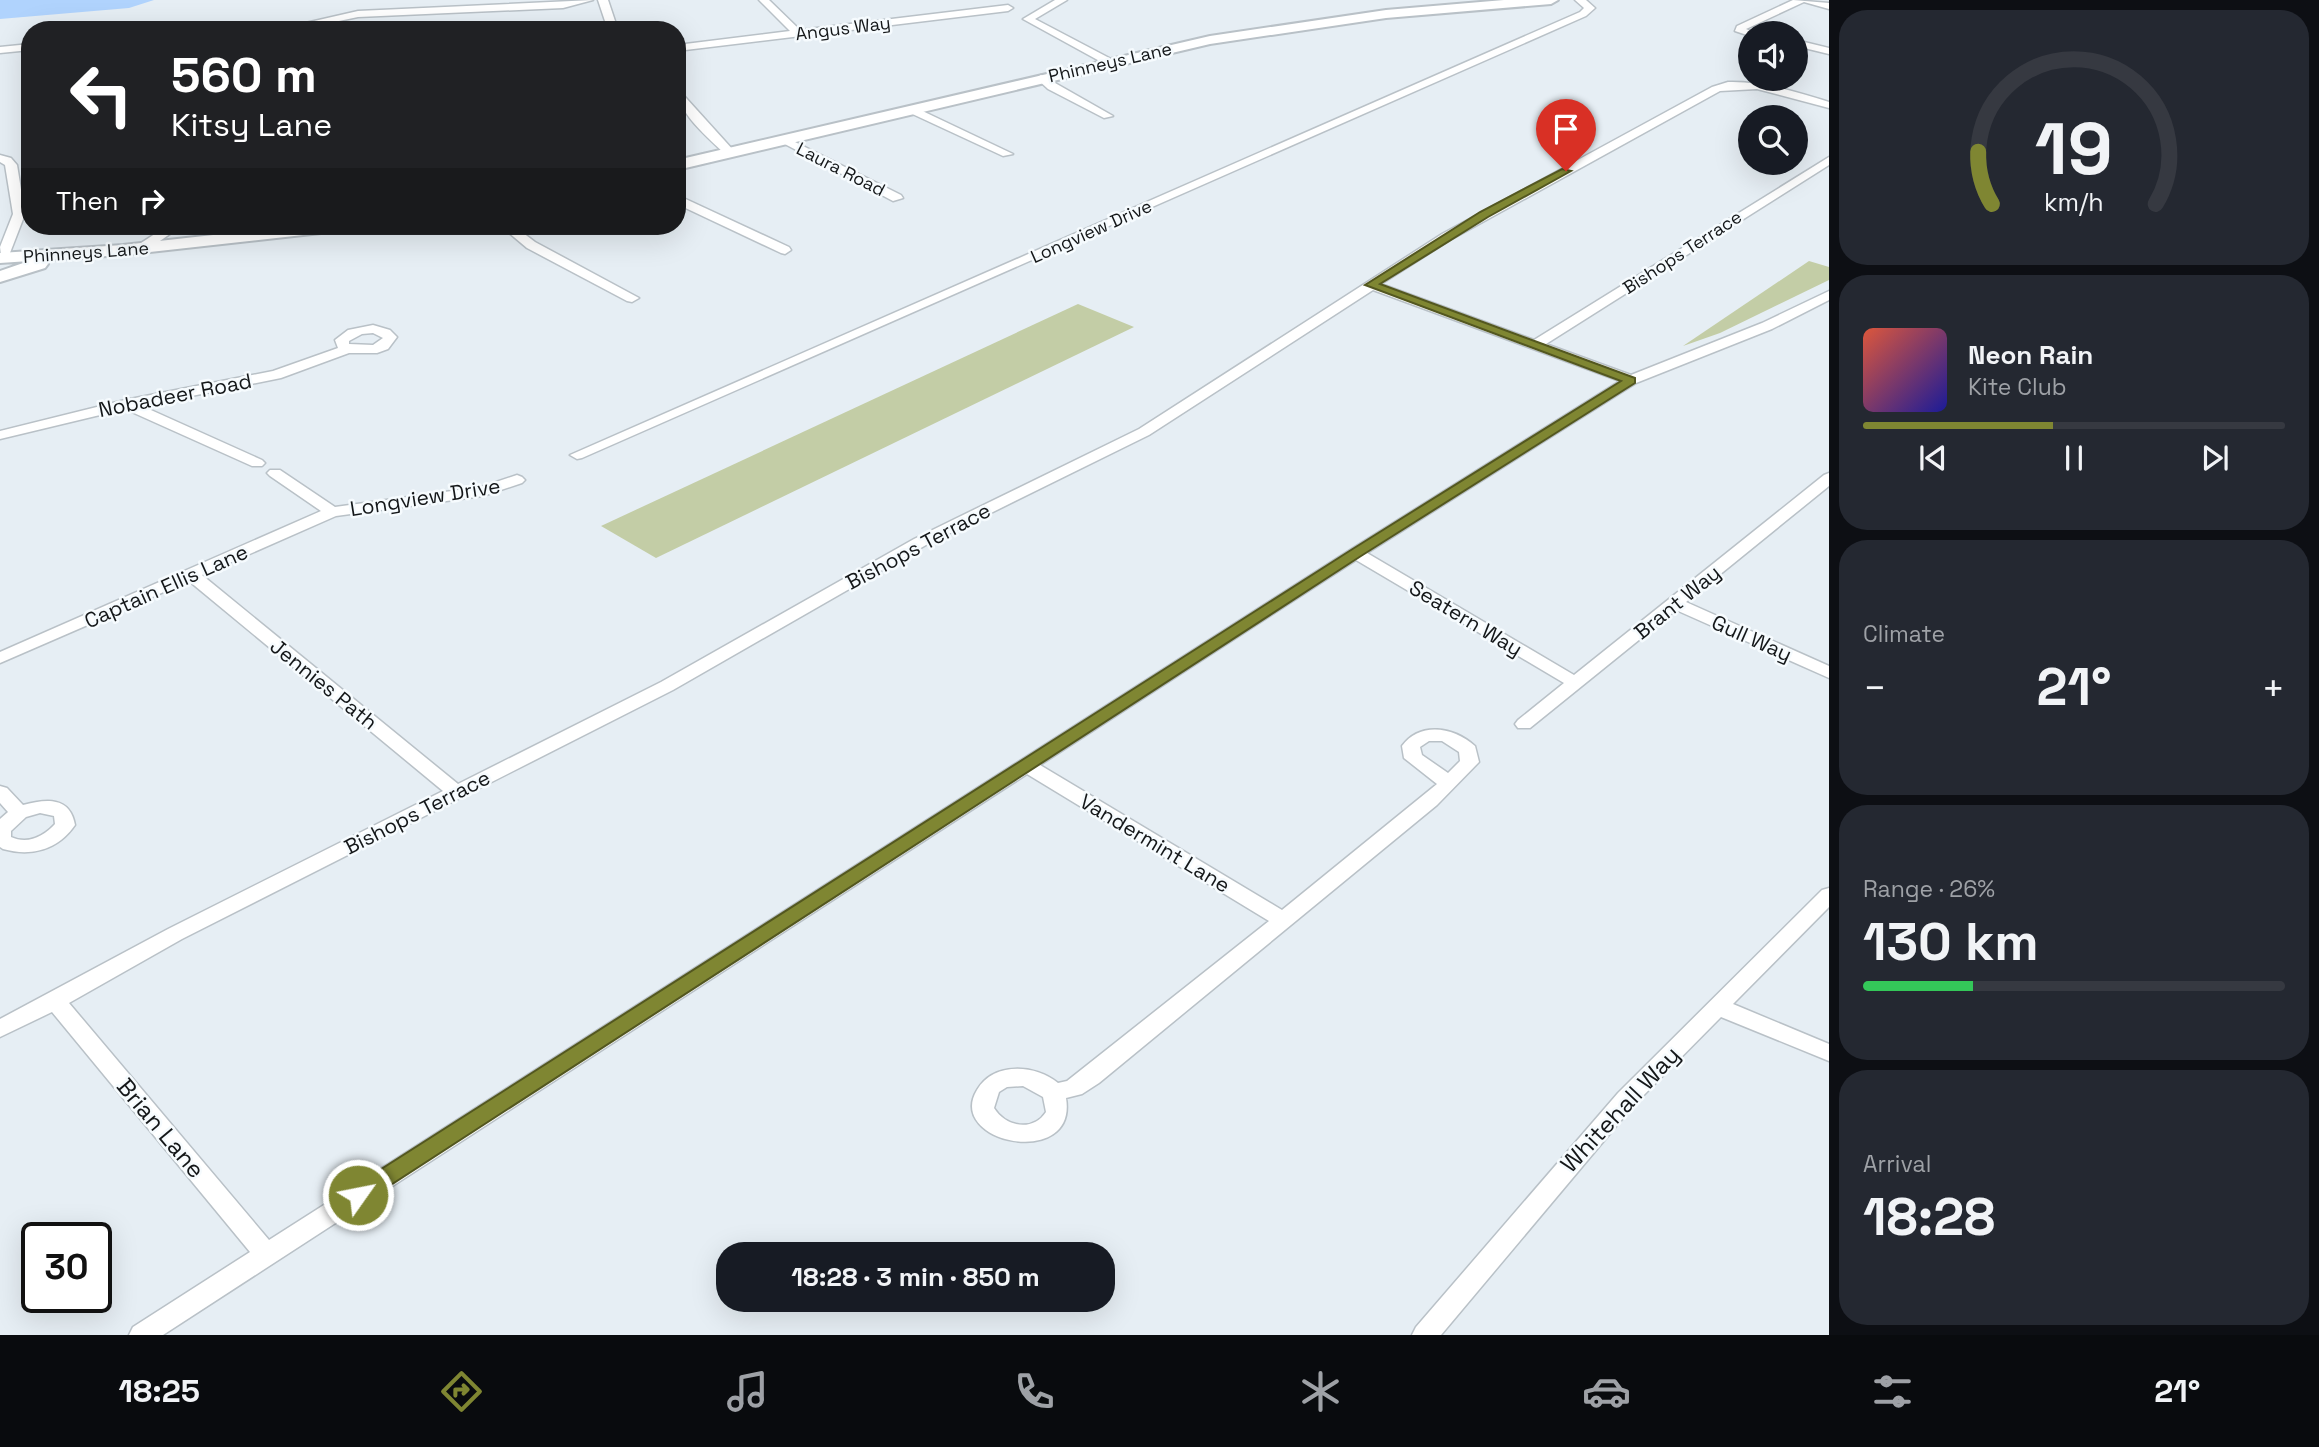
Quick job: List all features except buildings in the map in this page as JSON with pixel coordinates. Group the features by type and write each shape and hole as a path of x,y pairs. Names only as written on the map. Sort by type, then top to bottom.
{"main road":[{"name":"Phinneys Lane","path":"686,164 1108,62 1220,38 1426,10 1551,0"},
{"name":"Phinneys Lane","path":"1,264 32,268 54,255 258,235"}],"street":[{"path":"324,21 358,14 563,5 588,0"},
{"path":"603,0 610,21"},
{"path":"764,0 797,33"},
{"path":"998,0 1108,62"},
{"path":"1028,19 1062,0"},
{"name":"Longview Drive","path":"577,454 1583,14 1590,8 1580,0"},
{"path":"1755,21 1801,0"},
{"path":"1807,0 1829,6"},
{"name":"Angus Way","path":"686,47 1008,8"},
{"path":"1808,46 1829,51"},
{"path":"0,50 21,48"},
{"path":"1041,78 1052,87 1108,116"},
{"name":"Bishops Terrace","path":"0,1029 176,934 667,686 920,542 1144,432 1484,214 1720,86 1756,87 1829,105"},
{"path":"686,103 704,127 730,153"},
{"path":"910,109 1007,154"},
{"name":"Laura Road","path":"785,140 897,198"},
{"path":"0,158 11,165 19,214 1,264"},
{"name":"Bishops Terrace","path":"1536,345 1829,160"},
{"path":"686,204 785,250"},
{"path":"142,248 162,235"},
{"path":"518,235 531,245 632,298"},
{"path":"1371,285 1631,380"},
{"path":"142,1335 1356,553 1631,380 1767,326 1829,295"},
{"name":"Nobadeer Road","path":"0,436 125,404 276,375 348,349"},
{"path":"125,404 221,444 257,463"},
{"path":"275,473 332,512"},
{"name":"Brant Way","path":"1524,724 1829,478"},
{"name":"Longview Drive","path":"332,512 483,491 517,480"},
{"name":"Captain Ellis Lane","path":"0,658 332,512"},
{"name":"Seatern Way","path":"1356,553 1576,683"},
{"name":"Jennies Path","path":"192,575 456,792"},
{"name":"Gull Way","path":"1675,603 1829,673"},
{"name":"Vandermint Lane","path":"1028,766 1283,920"},
{"path":"1054,1093 1074,1088 1091,1077 1449,783"},
{"path":"0,792 19,812"},
{"name":"Whitehall Way","path":"1425,1335 1609,1118 1829,895"},
{"name":"Brian Lane","path":"55,1001 266,1254"},
{"path":"1717,1006 1829,1053"}],"green space":[{"path":"1809,261 1829,267 1829,280 1720,333 1683,346"},
{"path":"1078,304 1134,327 656,558 601,526"}],"water":[{"path":"0,0 154,0 129,8 0,19"}],"route":[{"path":"358,1195 1356,553 1631,380 1371,285 1484,214 1566,171"}]}
